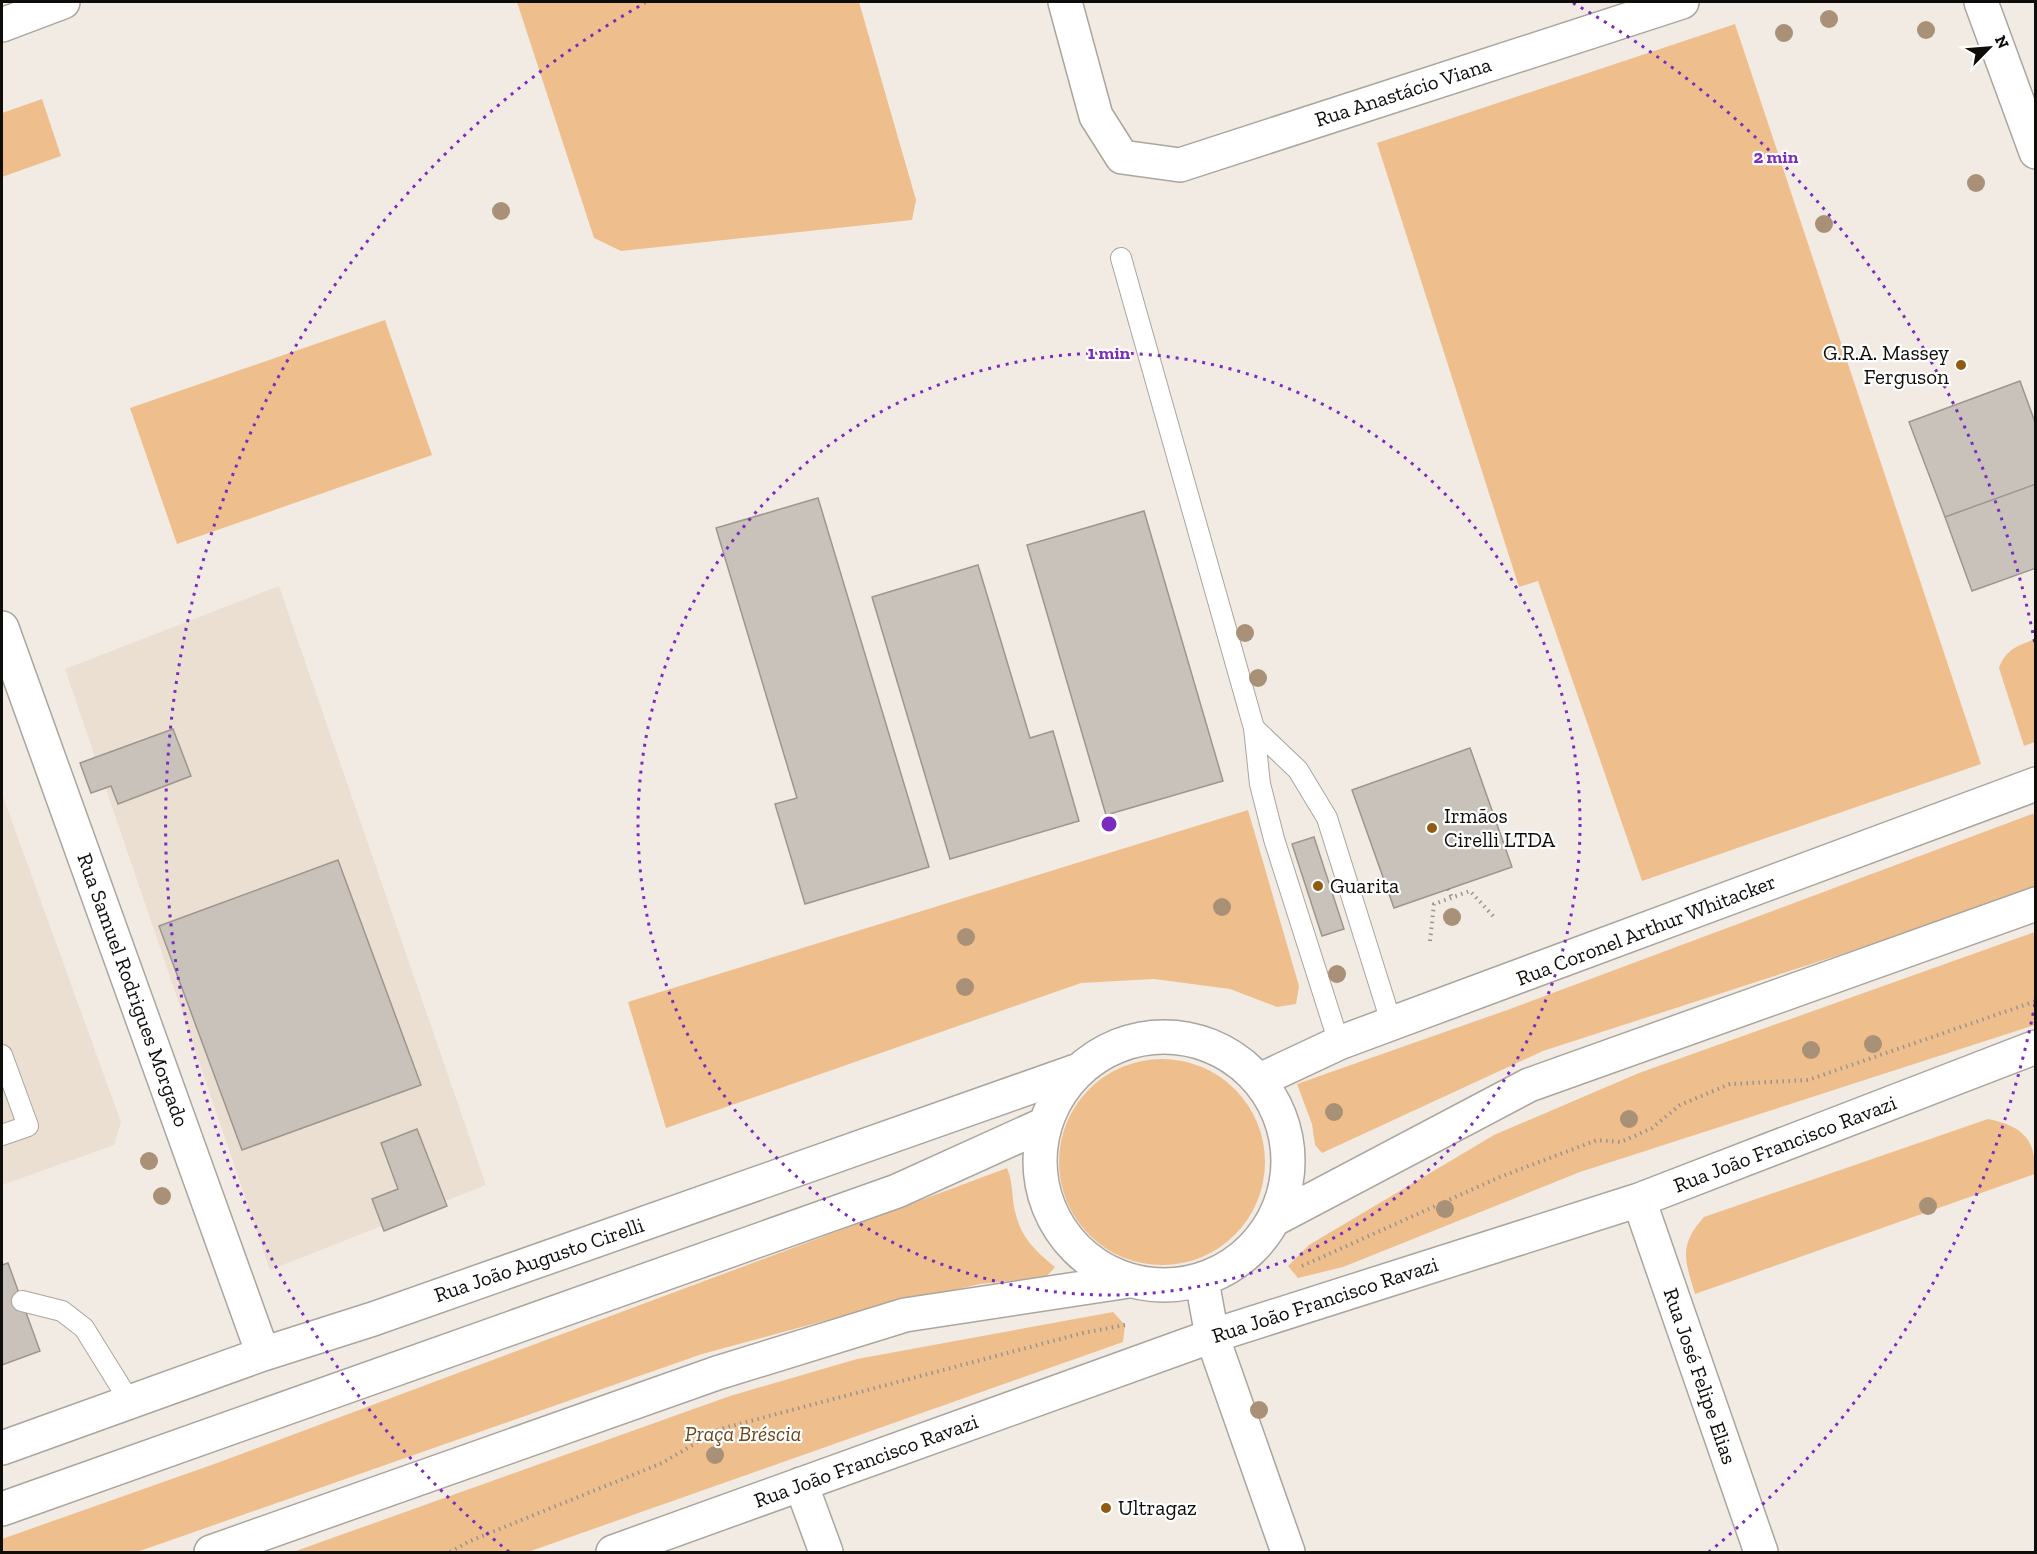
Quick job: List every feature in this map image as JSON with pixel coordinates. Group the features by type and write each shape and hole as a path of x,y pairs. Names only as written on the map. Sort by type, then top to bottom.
{"street":[{"path":"2,25 63,2"},
{"name":"Rua Anastácio Viana","path":"1065,2 1096,116 1122,156 1180,165 1682,2"},
{"path":"1981,2 2036,152"},
{"name":"Rua Samuel Rodrigues Morgado","path":"2,628 263,1354"},
{"name":"Rua Coronel Arthur Whitacker","path":"1260,1080 1340,1043 2036,784"},
{"path":"1275,1219 1529,1085 2036,904"},
{"path":"211,1552 717,1373 905,1315 1129,1281 1165,1286 1202,1281 1231,1267 1257,1246 1275,1219 1287,1184 1289,1148 1279,1112 1260,1080 1228,1053 1190,1038 1149,1037 1110,1048 1076,1071 1057,1096 1045,1124 1039,1163 1046,1202 1065,1236 1093,1264 1129,1281"},
{"name":"Rua João Francisco Ravazi","path":"613,1552 1212,1336 1639,1200 2036,1047"},
{"name":"Rua João Augusto Cirelli","path":"2,1448 263,1354 384,1315 1076,1071"},
{"path":"2,1509 897,1191 1045,1124"},
{"name":"Rua José Felipe Elias","path":"1639,1200 1761,1552"},
{"path":"1202,1281 1212,1336 1288,1552"},
{"path":"801,1484 826,1552"}],"lane":[{"path":"1121,258 1254,728 1260,784 1274,839 1340,1043"},
{"path":"1254,728 1298,770 1327,818 1392,1025"},
{"path":"2,1055 28,1126 2,1135"},
{"path":"22,1301 62,1311 84,1328 130,1402"}],"path":[{"path":"1448,889 1452,898"},
{"path":"1430,941 1434,904 1470,891 1494,917"},
{"path":"1293,1270 1500,1177 1597,1140 1621,1142 1652,1128 1680,1105 1730,1084 1809,1080 2036,1001"},
{"path":"450,1552 470,1541 662,1463 720,1429 1083,1333 1128,1325"}],"shaded area":[{"path":"279,586 486,1185 270,1270 65,669"},
{"path":"2,794 121,1122 114,1145 2,1185"}],"green space":[{"path":"517,2 859,2 916,200 912,220 621,251 594,238"},
{"path":"1735,24 1981,764 1642,881 1538,581 1519,587 1377,143"},
{"path":"42,99 61,156 2,177 2,113"},
{"path":"385,320 432,455 177,544 130,408"},
{"path":"2035,639 2035,742 2024,746 1999,668 2009,652"},
{"path":"1248,810 1299,986 1296,1004 1277,1007 1230,989 1154,979 1081,983 666,1128 628,1002"},
{"path":"2035,813 2035,888 1972,912 1543,1051 1322,1153 1315,1145 1312,1124 1297,1084 1510,1009"},
{"path":"2035,932 2035,1025 1580,1172 1343,1267 1298,1278 1288,1266 1309,1245 1494,1135 1639,1073"},
{"path":"1162,1059 1182,1061 1201,1067 1235,1089 1257,1123 1263,1142 1265,1162 1263,1182 1257,1201 1235,1235 1201,1257 1182,1263 1162,1265 1142,1263 1123,1257 1089,1235 1067,1201 1061,1182 1059,1162 1061,1142 1067,1123 1089,1089 1123,1067 1142,1061"},
{"path":"1988,1119 2010,1125 2025,1136 2033,1151 2035,1174 1695,1294 1687,1262 1687,1245 1690,1236 1704,1217"},
{"path":"1007,1168 1011,1180 1014,1209 1022,1231 1036,1250 1055,1267 1046,1277 980,1284 857,1312 702,1354 137,1552 2,1552 2,1539 217,1463"},
{"name":"Praça Bréscia","path":"1113,1312 1125,1325 1123,1342 528,1552 293,1552 730,1396 857,1359"}],"building":[{"path":"2020,381 2036,425 2036,484 1945,517 1909,422"},
{"path":"2036,484 2036,568 1972,591 1945,517"},
{"path":"818,498 929,867 805,904 775,804 797,798 716,528"},
{"path":"1144,511 1223,781 1106,815 1027,545"},
{"path":"978,565 1030,738 1053,731 1079,821 950,859 872,597"},
{"path":"173,729 191,776 118,804 111,786 91,793 80,763"},
{"name":"Irmãos Cirelli LTDA","path":"1470,748 1512,867 1394,908 1352,790"},
{"name":"Guarita","path":"1314,837 1344,929 1322,936 1292,844"},
{"path":"338,860 421,1085 242,1150 159,926"},
{"path":"417,1129 447,1206 384,1231 372,1199 398,1189 381,1143"},
{"path":"8,1263 40,1351 2,1365 2,1265"}],"place":[{"name":"G.R.A. Massey Ferguson","path":"1961,365"},
{"name":"Irmãos Cirelli LTDA","path":"1432,828"},
{"name":"Guarita","path":"1318,886"},
{"name":"Ultragaz","path":"1106,1508"}]}
